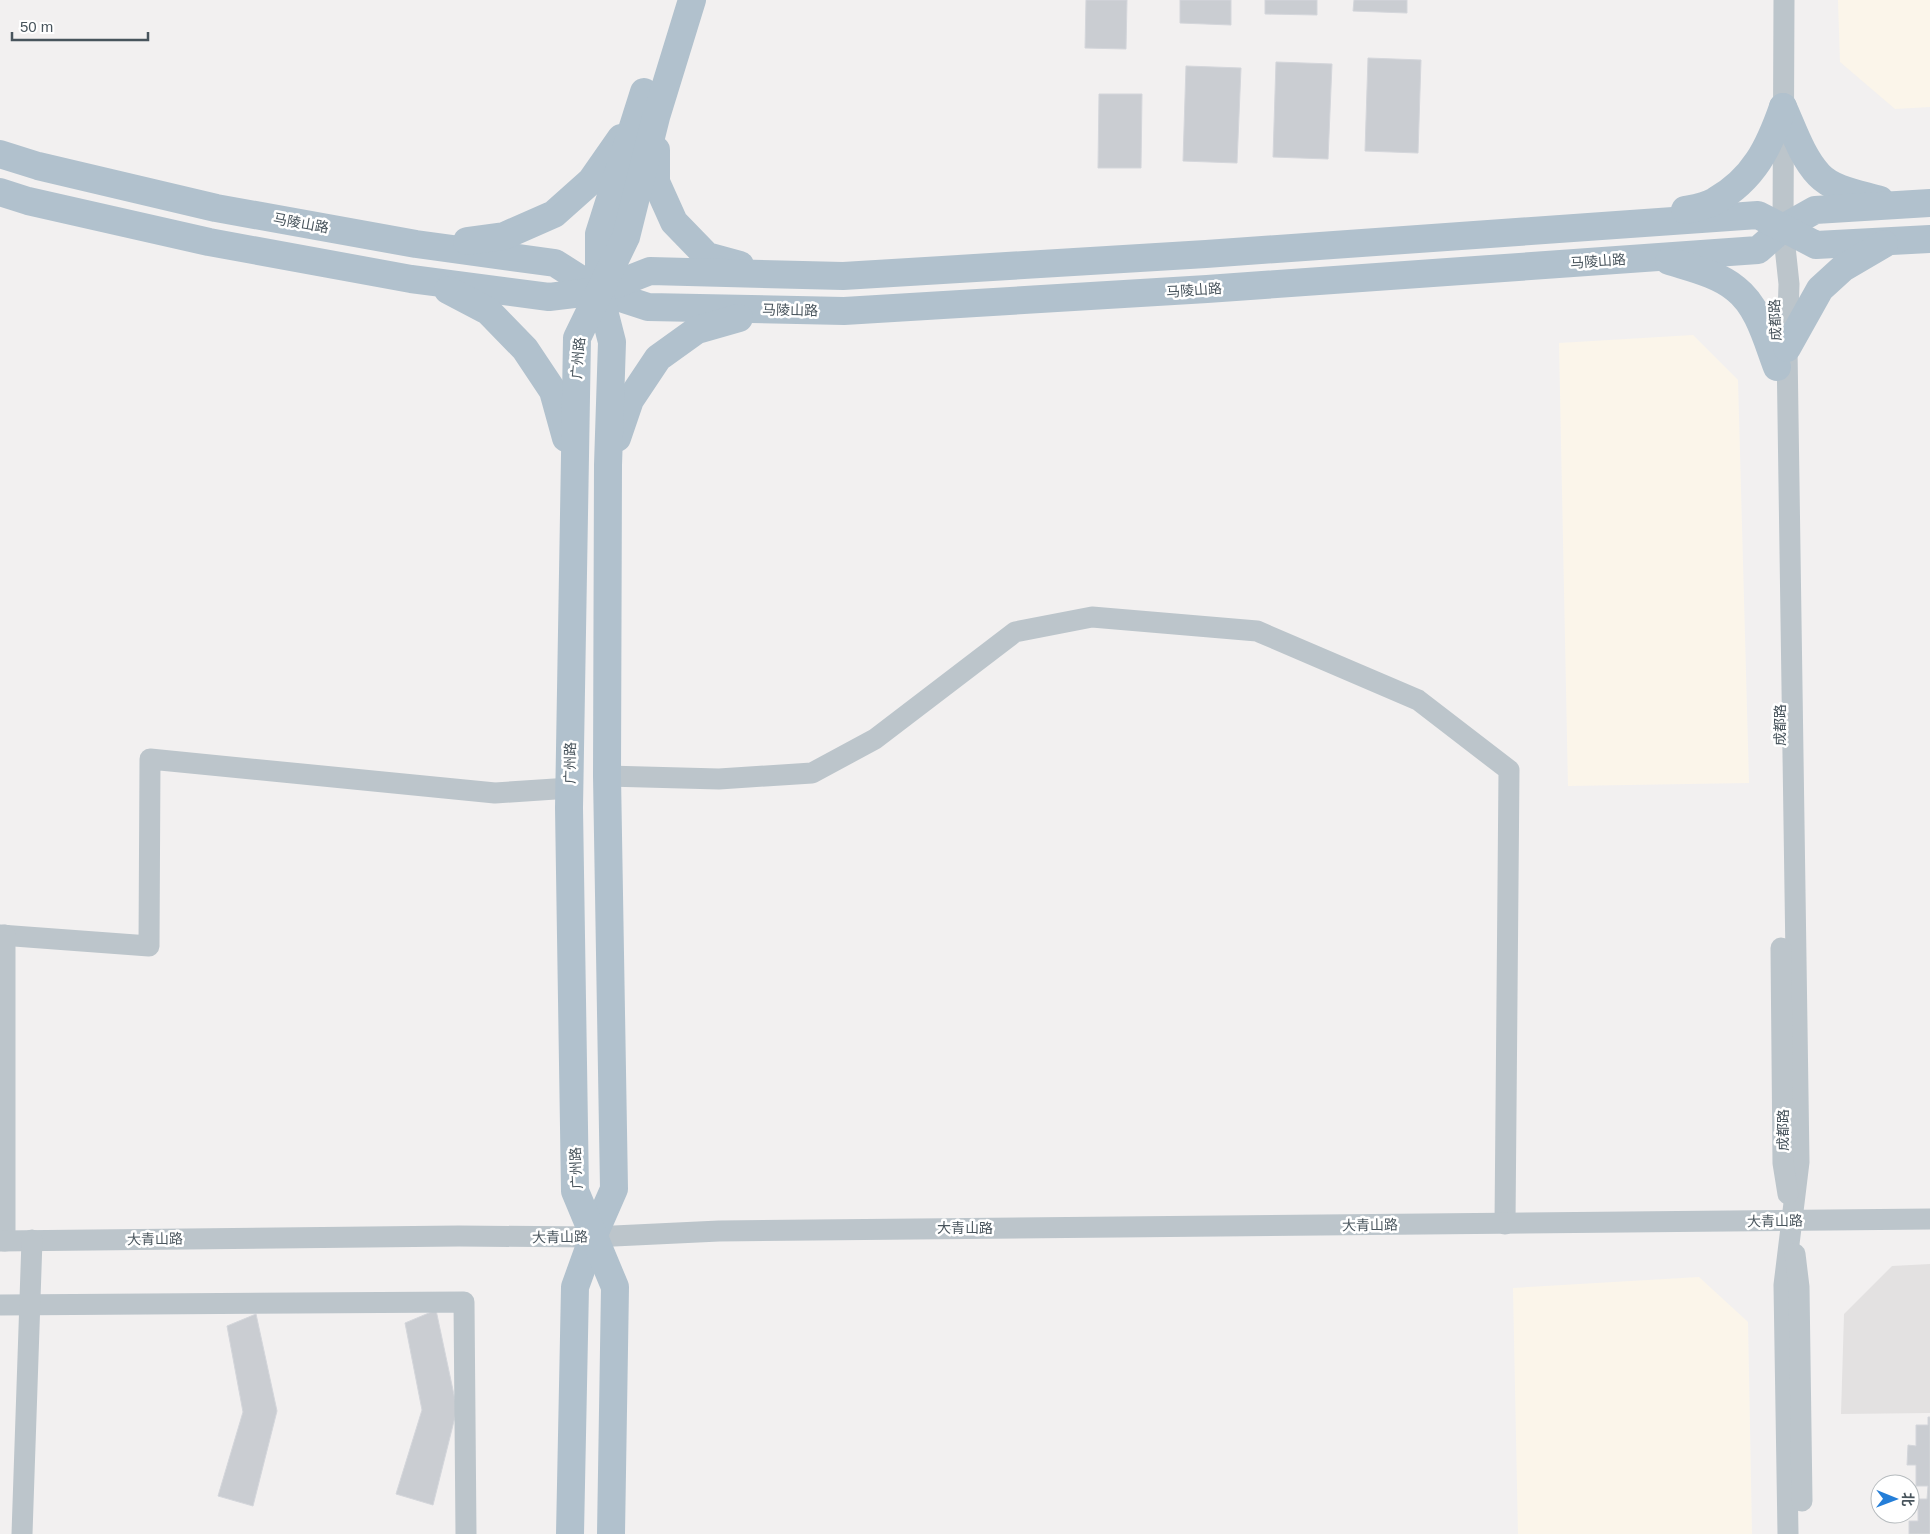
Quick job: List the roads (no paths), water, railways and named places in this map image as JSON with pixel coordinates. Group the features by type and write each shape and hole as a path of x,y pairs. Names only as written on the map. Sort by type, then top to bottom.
{"main road":[{"name":"广州路","path":"611,1534 615,1287 592,1237 576,1191 570,788 577,338 626,236 647,115 673,0"},
{"name":"广州路","path":"647,115 692,0"},
{"path":"1783,106 1801,147 1819,176 1845,190 1899,205"},
{"path":"1646,222 1714,202 1749,174 1770,144 1783,106"},
{"path":"430,246 504,236 554,214 591,181 647,115"},
{"path":"647,115 656,182 674,222 707,256 778,275"},
{"name":"马陵山路","path":"0,154 38,166 216,208 430,246 555,263 599,291 648,307 766,310 844,311 923,307 1758,250 1783,228 1815,210 1930,203"},
{"name":"马陵山路","path":"0,192 28,201 209,242 432,282 549,298 599,291 650,272 843,276 1206,254 1758,215 1816,245 1930,239"},
{"path":"1782,357 1820,289 1843,268 1888,241"},
{"path":"1656,257 1705,273 1736,289 1759,318 1782,357"},
{"path":"432,282 488,310 525,349 553,391 574,465"},
{"path":"570,1534 575,1287 592,1237 614,1189 607,776 608,465 612,342 599,291"},
{"path":"608,465 630,400 658,358 696,330 766,310"}],"street":[{"name":"成都路","path":"1784,0 1783,228 1774,286 1782,357 1783,1164 1792,1221 1799,1287 1802,1534"},
{"path":"607,776 719,779 812,773 875,739 1015,632 1092,618 1256,631 1418,700 1509,770 1505,1224"},
{"path":"3,1241 2,935 149,946 150,759 495,794 570,788"},
{"name":"大青山路","path":"3,1241 592,1237 719,1230 1930,1219"},
{"name":"成都路","path":"1788,1534 1784,1285 1792,1221"},
{"path":"22,1534 28,1305 32,1240"},
{"path":"0,1305 464,1302 466,1534"}]}
